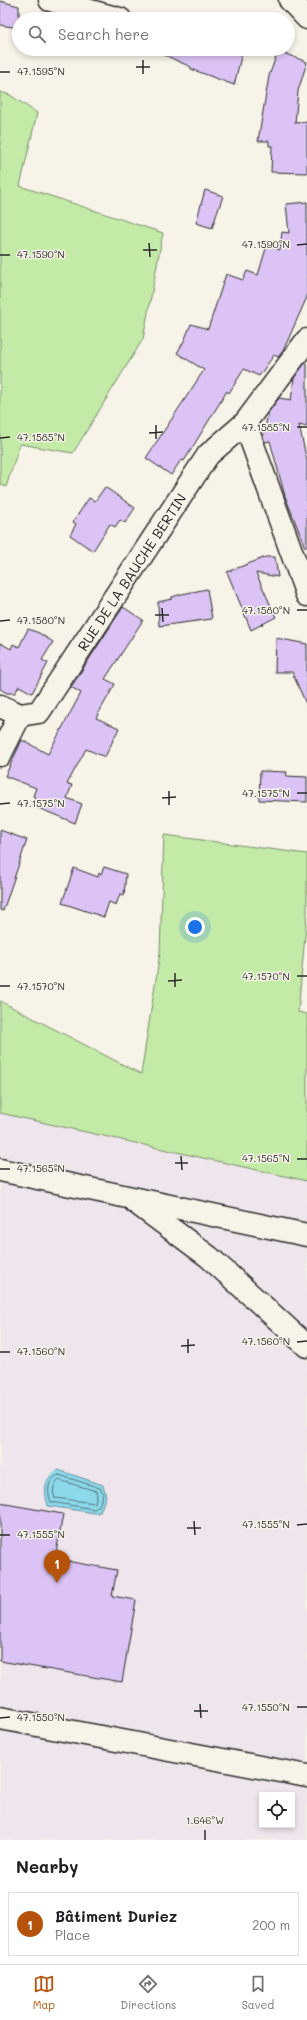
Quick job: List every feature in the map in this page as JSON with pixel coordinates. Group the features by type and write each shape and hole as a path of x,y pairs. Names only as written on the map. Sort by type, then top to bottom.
{"street":[{"path":"50,0 83,4 103,12"},
{"path":"290,0 307,18"},
{"name":"RUE DE LA BAUCHE BERTIN","path":"20,715 39,712 208,455 245,423 307,340"},
{"path":"245,423 307,595"},
{"path":"0,706 20,715 0,755"},
{"path":"0,1170 307,1235"},
{"path":"129,1198 209,1257 307,1346"},
{"path":"0,1718 307,1776"}],"shaded area":[{"path":"0,1113 307,1181 307,1840 0,1840"}],"green space":[{"path":"0,92 10,95 37,113 20,186 163,233 143,339 73,453 20,444 6,487 0,484"},
{"path":"164,835 307,854 307,914 298,1012 307,1014 307,1181 0,1113 0,1001 141,1074 160,953"}],"water":[{"path":"58,1470 103,1485 106,1496 100,1512 95,1513 48,1506 45,1490 47,1481"}],"building":[{"path":"0,1 19,6 19,12 12,12 12,27 0,25"},
{"path":"167,56 241,56 234,85 191,69 191,67"},
{"path":"276,56 291,56 307,62 298,91 295,123 307,122 307,173 271,172 272,146 269,146 269,141 258,141 269,76"},
{"path":"205,190 223,196 212,228 196,223"},
{"path":"307,202 307,297 283,351 278,357 274,355 259,376 244,369 229,393 227,391 184,461 181,460 171,475 146,458 204,370 177,353 191,324 208,329 226,274 243,280 247,271 258,275 267,245 280,250 282,232 289,233 286,204"},
{"path":"305,363 307,363 307,427 299,425 307,461 307,547 305,547 285,496 270,441 265,442 263,437 268,413 279,398 291,400 294,378"},
{"path":"105,487 135,508 125,523 120,520 115,527 110,524 93,551 70,535 76,524 73,522 89,498 95,501"},
{"path":"266,557 275,557 278,577 256,573 276,617 251,630 227,572"},
{"path":"207,589 212,619 159,626 158,602 172,599 172,597 182,594"},
{"path":"123,607 143,620 105,679 115,684 96,718 119,728 105,757 86,749 67,784 72,785 67,798 82,804 75,823 33,806 36,797 33,796 36,788 5,776 22,740 48,754 81,693 71,687"},
{"path":"28,629 39,633 53,642 42,660 48,663 32,693 19,686 15,693 7,693 0,689 0,643 11,649 13,644 19,647"},
{"path":"276,638 307,644 307,706 292,672 275,672"},
{"path":"260,771 287,772 286,776 307,777 307,802 259,800"},
{"path":"0,830 27,840 3,911 0,910"},
{"path":"104,867 126,874 124,895 120,894 116,905 109,902 104,917 62,903 74,868 98,877 99,873 101,874"},
{"path":"0,1503 63,1514 55,1559 117,1570 112,1596 136,1600 122,1682 0,1661"}],"place":[{"name":"Bâtiment Duriez","path":"57,1583"}]}
